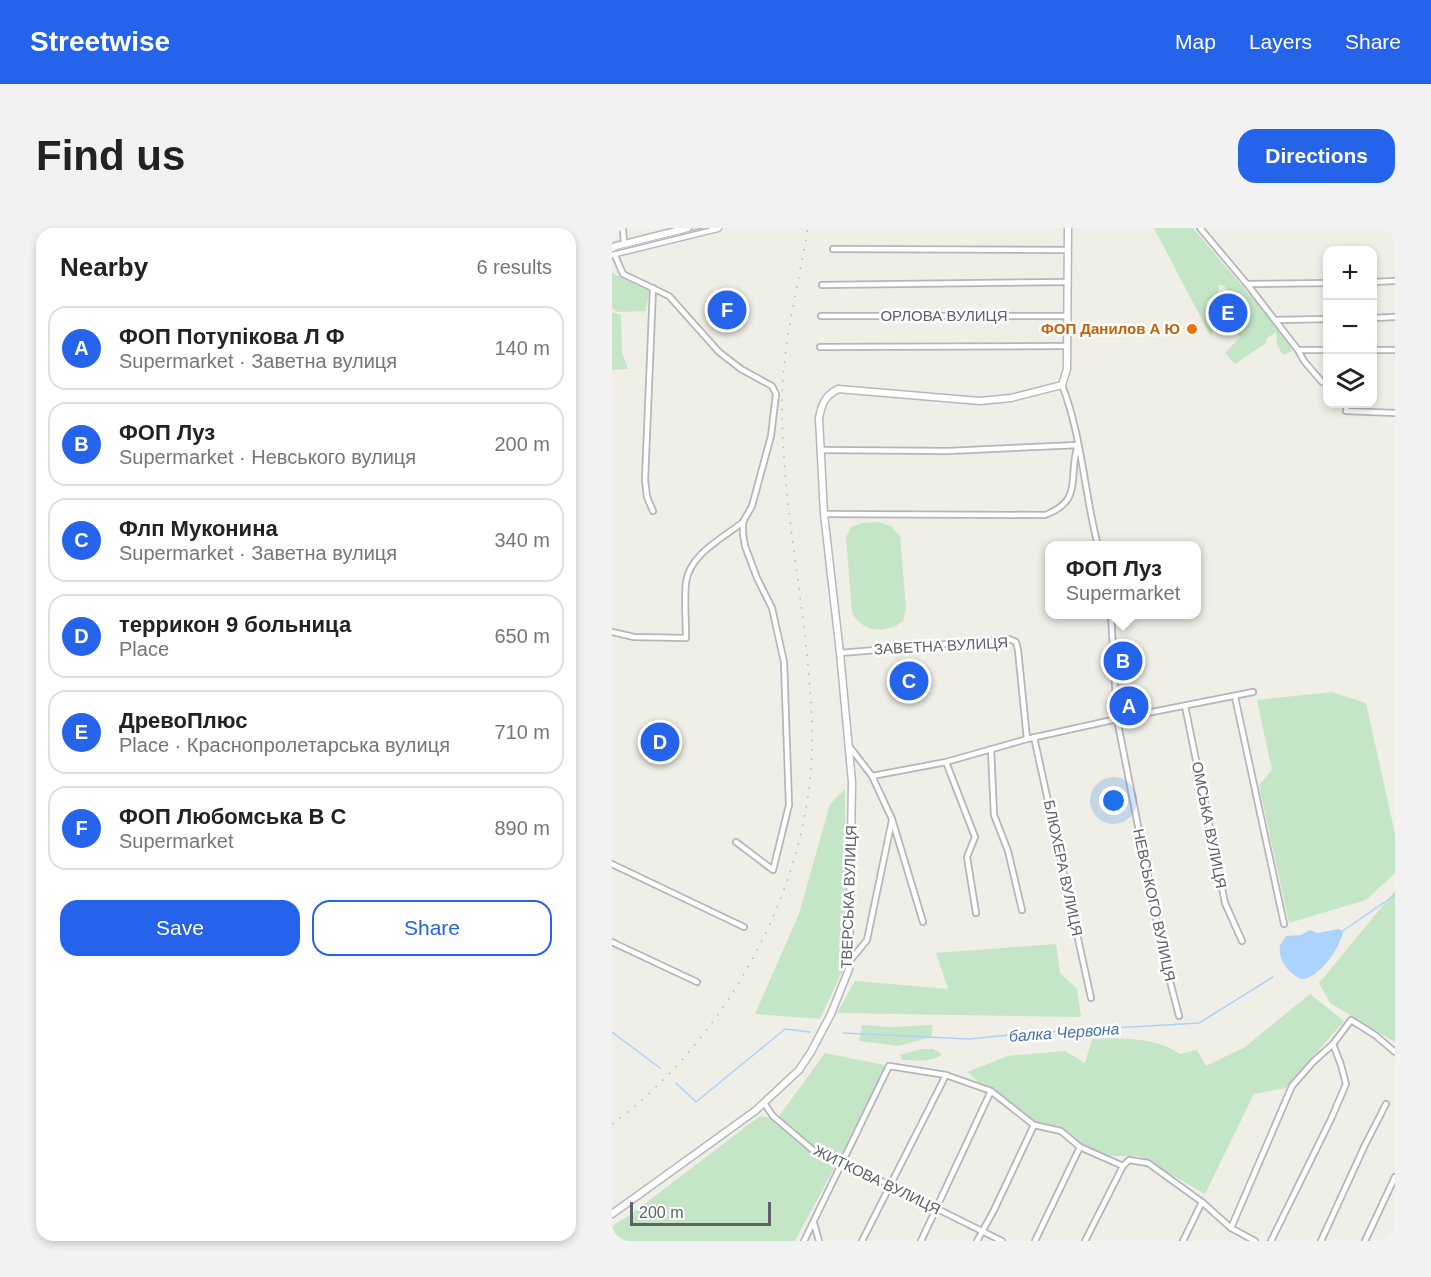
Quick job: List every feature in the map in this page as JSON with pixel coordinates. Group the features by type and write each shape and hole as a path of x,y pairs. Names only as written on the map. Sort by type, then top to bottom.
{"main road":[{"path":"612,251 624,244 688,228"},
{"path":"612,251 718,228"},
{"path":"1062,385 1067,369 1068,228"},
{"name":"ТВЕРСЬКА ВУЛИЦЯ","path":"612,1214 764,1102 799,1070 811,1052 849,969 852,782 824,514 819,418 822,404 828,394 838,388 980,401 1011,398 1062,385"}],"street":[{"path":"623,228 624,244"},
{"path":"1200,228 1276,320 1304,361 1323,382"},
{"path":"833,249 1067,250"},
{"path":"612,251 623,274 674,300 719,352 741,369 772,386 776,394 771,436 752,506 743,522 707,550 692,567 686,580 686,638 634,637 612,632"},
{"path":"1377,282 1395,281"},
{"path":"822,285 1067,282"},
{"path":"1247,284 1323,283"},
{"path":"653,288 645,480 647,497 653,511"},
{"name":"ОРЛОВА ВУЛИЦЯ","path":"821,316 1067,316"},
{"path":"1377,318 1395,317"},
{"path":"1276,320 1323,319"},
{"name":"ОРЛОВА ВУЛИЦЯ","path":"820,347 1067,346"},
{"path":"1298,350 1323,350"},
{"path":"1377,350 1395,350"},
{"path":"1062,385 1072,411 1097,541"},
{"path":"1346,408 1346,411 1395,413"},
{"path":"820,450 948,451 1078,446"},
{"path":"824,514 1045,515 1061,507 1073,491 1075,454 1078,446"},
{"path":"736,842 773,870 789,805 784,663 772,608 745,546 743,522"},
{"name":"НЕВСЬКОГО ВУЛИЦЯ","path":"1111,619 1117,719 1164,958 1179,1016"},
{"name":"ЗАВЕТНА ВУЛИЦЯ","path":"840,653 1009,639 1016,642 1027,739"},
{"path":"872,776 946,762 1034,737 1253,692"},
{"path":"1235,697 1284,924"},
{"name":"ОМСЬКА ВУЛИЦЯ","path":"1185,706 1224,903 1242,941"},
{"name":"БЛЮХЕРА ВУЛИЦЯ","path":"1034,737 1091,998"},
{"path":"849,746 872,776 892,819 922,922"},
{"path":"991,749 994,815 1008,852 1022,910"},
{"path":"946,762 975,837 967,857 976,913"},
{"path":"849,962 867,940 892,819"},
{"path":"612,864 744,927"},
{"path":"612,942 698,982"},
{"path":"1231,1228 1292,1086 1333,1044 1351,1020 1375,1035 1395,1052"},
{"path":"1271,1241 1346,1084 1333,1044"},
{"path":"804,1241 889,1066 946,1075 991,1091 1034,1125 1061,1131 1080,1147 1123,1166"},
{"path":"862,1241 946,1075"},
{"path":"921,1241 991,1091"},
{"name":"ЖИТКОВА ВУЛИЦЯ","path":"764,1102 773,1116 814,1151 843,1162 1002,1241"},
{"path":"1321,1241 1386,1104"},
{"path":"977,1241 1034,1125"},
{"path":"1035,1241 1080,1147"},
{"path":"1085,1241 1123,1166 1129,1160 1148,1163 1202,1202 1231,1228 1255,1241"},
{"path":"1365,1241 1395,1177"},
{"path":"1183,1241 1202,1202"},
{"path":"814,1224 819,1241"}],"green space":[{"path":"1154,228 1193,228 1288,340 1292,351 1283,355 1277,345 1276,332 1267,338 1266,343 1235,364 1225,353 1240,337 1234,328 1239,320 1240,308 1224,286 1218,285 1219,290 1214,299 1207,301 1208,316 1213,332 1210,335"},
{"path":"612,273 649,291 646,311 618,312 612,308"},
{"path":"612,312 621,315 622,352 628,369 612,370"},
{"path":"878,522 891,526 900,536 906,609 903,621 882,629 868,628 856,619 852,612 846,537 851,527"},
{"path":"1332,692 1366,703 1395,834 1395,873 1366,900 1289,923 1259,785 1272,770 1257,700"},
{"path":"845,789 846,963 820,1019 755,1014 799,914 830,804"},
{"path":"1395,891 1395,1042 1330,1003 1319,983"},
{"path":"1056,944 1060,973 1077,989 1081,1017 837,1013 855,981 948,989 936,953"},
{"path":"1310,994 1344,1021 1286,1088 1254,1094 1205,1194 1139,1156 1108,1156 1017,1116 967,1072 1008,1056 1065,1051 1085,1063 1092,1039 1149,1042 1160,1044 1180,1054 1197,1050 1206,1066 1245,1047"},
{"path":"862,1025 892,1027 933,1025 931,1037 899,1046 859,1041"},
{"path":"921,1049 933,1049 942,1054 928,1060 902,1060 900,1055"},
{"path":"825,1053 889,1066 795,1241 612,1241 612,1226 630,1215 760,1116 777,1119"}],"water":[{"path":"1339,929 1343,932 1333,954 1315,974 1308,978 1301,979 1292,973 1282,961 1280,945 1286,936 1301,935 1310,930 1317,933"}],"waterway":[{"name":"балка Червона","path":"1341,932 1395,895"},
{"name":"балка Червона","path":"843,1033 969,1039 1028,1033 1199,1023 1273,977"},
{"name":"балка Червона","path":"676,1083 696,1102 785,1029 810,1032"},
{"name":"балка Червона","path":"612,1032 660,1068"}],"tram line":[{"path":"612,252 709,228"}],"railway":[{"path":"612,1124 654,1089 692,1048 726,1002 756,953 780,900 798,846 809,791 812,737 807,654 783,447 782,405 788,338 808,228"}],"place":[{"name":"ФОП Любомська В С","path":"727,310"},
{"name":"ДревоПлюс","path":"1228,313"},
{"name":"ФОП Данилов А Ю","path":"1192,329"},
{"name":"ФОП Луз","path":"1123,661"},
{"name":"Флп Муконина","path":"909,681"},
{"name":"ФОП Потупікова Л Ф","path":"1129,706"},
{"name":"террикон 9 больница","path":"660,742"}]}
